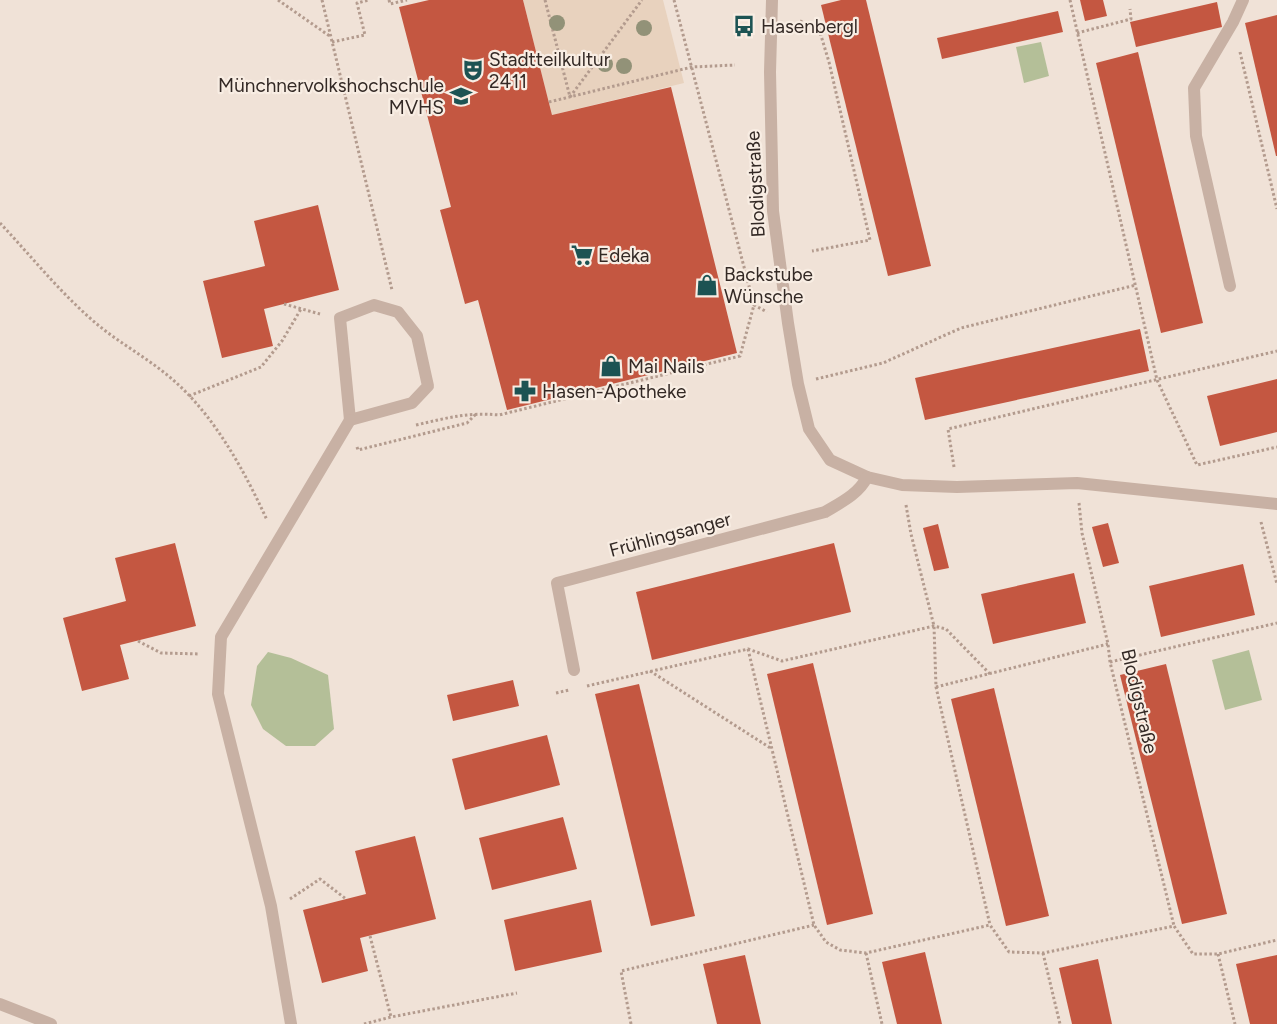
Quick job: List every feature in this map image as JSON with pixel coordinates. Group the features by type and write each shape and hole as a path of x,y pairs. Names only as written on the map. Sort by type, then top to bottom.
{"street":[{"name":"Blodigstraße","path":"772,0 770,72 773,211 798,384 809,429 830,460 867,477 902,485 956,487 1077,483 1277,504"},
{"path":"1230,286 1196,136 1194,88 1243,0"},
{"path":"291,1024 271,906 218,694 221,636 350,420 340,318 374,305 398,312 417,336 428,386 412,403 350,420"},
{"name":"Frühlingsanger","path":"574,670 556,583 825,512 846,500 864,484 867,477"},
{"path":"0,1004 51,1024"}],"path":[{"path":"278,0 331,37"},
{"path":"322,0 398,312"},
{"path":"332,42 365,35 357,3 369,0"},
{"path":"388,0 390,4 407,0"},
{"path":"545,0 570,98"},
{"path":"570,98 642,0"},
{"path":"412,426 460,414 499,415 740,356 754,305 674,0"},
{"path":"1070,0 1157,380 1197,465 1277,447"},
{"path":"1077,33 1131,19 1130,9"},
{"path":"800,20 819,29 830,62 870,240 812,251"},
{"path":"1232,22 1277,209"},
{"path":"549,102 692,68 735,65"},
{"path":"0,223 60,288 98,325 172,379 207,416 251,486 277,541"},
{"path":"798,384 883,363 961,328 1136,284"},
{"path":"284,304 340,320"},
{"path":"754,305 788,323"},
{"path":"188,396 261,367 282,341 301,308"},
{"path":"956,487 948,429 1277,351"},
{"path":"356,444 358,450 467,423 477,413"},
{"name":"Blodigstraße","path":"1077,483 1082,533 1108,644 1110,662 1174,926"},
{"path":"902,485 911,534 934,626 936,687 990,925 1008,952 1043,953 1174,926 1193,954 1218,954 1277,940"},
{"path":"1256,502 1277,584"},
{"path":"1110,662 1277,622"},
{"path":"583,686 748,649 782,661 934,626 946,629 990,674"},
{"path":"138,641 161,653 220,654"},
{"path":"936,687 1108,644"},
{"path":"748,649 814,926 826,942 840,950 866,953 990,925"},
{"path":"650,670 772,750"},
{"path":"556,693 574,689"},
{"path":"271,906 280,905 320,879 346,899"},
{"path":"630,1024 620,971 814,926"},
{"path":"370,936 391,1017"},
{"path":"866,953 882,1024"},
{"path":"1043,953 1060,1024"},
{"path":"1218,954 1235,1024"},
{"path":"364,1024 391,1017 518,993"}],"green space":[{"path":"1041,42 1049,76 1024,83 1016,47"},
{"path":"1249,650 1262,700 1225,710 1212,660"},
{"path":"268,652 291,658 328,675 334,729 315,746 286,746 263,729 251,705 257,666"}],"shaded area":[{"path":"523,0 663,0 684,83 552,115"}],"building":[{"name":"Edeka","path":"429,0 523,0 552,115 671,87 737,353 507,410 478,300 465,304 440,210 451,207 399,7"},
{"path":"841,0 866,0 931,266 888,276 821,5"},
{"path":"1080,0 1103,0 1107,16 1085,21"},
{"path":"1217,2 1222,27 1136,47 1130,22"},
{"path":"1058,11 1063,32 942,59 937,38"},
{"path":"1277,15 1277,156 1276,156 1245,23"},
{"path":"1138,52 1203,323 1161,333 1096,63"},
{"path":"318,205 339,290 264,309 273,346 222,358 203,281 265,266 254,221"},
{"path":"1140,329 1149,371 925,420 915,378"},
{"path":"1277,379 1277,432 1220,446 1207,396"},
{"path":"1108,523 1119,563 1103,567 1092,527"},
{"path":"938,524 949,568 934,571 923,528"},
{"path":"175,543 196,626 120,645 129,679 82,691 63,618 126,601 115,558"},
{"path":"834,543 851,612 652,660 636,592"},
{"path":"1243,564 1255,615 1161,637 1149,586"},
{"path":"1074,573 1086,623 993,644 981,594"},
{"path":"813,663 873,914 827,925 767,674"},
{"path":"1166,664 1227,914 1182,924 1120,675"},
{"path":"513,680 519,706 453,721 447,695"},
{"path":"639,684 695,916 651,926 595,694"},
{"path":"994,688 1049,916 1006,926 951,699"},
{"path":"547,735 560,785 465,810 452,759"},
{"path":"563,817 577,869 492,890 479,838"},
{"path":"415,836 436,919 360,938 368,971 322,983 303,910 366,894 355,851"},
{"path":"591,900 602,952 515,971 504,920"},
{"path":"925,952 942,1024 897,1024 882,962"},
{"path":"745,955 761,1024 717,1024 703,964"},
{"path":"1277,955 1277,1024 1250,1024 1236,964"},
{"path":"1098,959 1112,1024 1072,1024 1059,968"}],"place":[{"name":"Hasenbergl","path":"744,26"},
{"name":"Stadtteilkultur 2411","path":"473,70"},
{"name":"Münchnervolkshochschule MVHS","path":"461,96"},
{"name":"Edeka","path":"582,255"},
{"name":"Backstube Wünsche","path":"707,285"},
{"name":"Mai Nails","path":"611,366"},
{"name":"Hasen-Apotheke","path":"525,391"}]}
